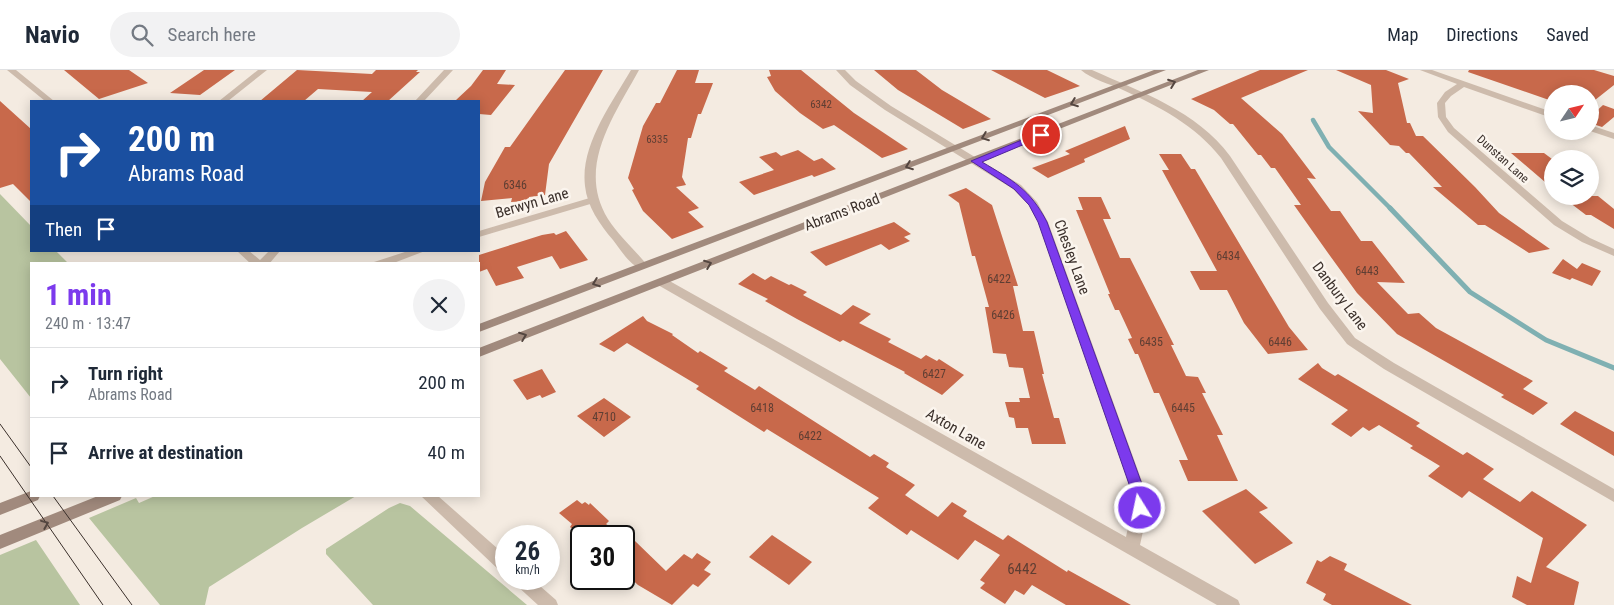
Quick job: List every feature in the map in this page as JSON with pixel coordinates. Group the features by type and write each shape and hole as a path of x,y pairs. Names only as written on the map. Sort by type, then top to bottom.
{"main road":[{"name":"Abrams Road","path":"480,328 1162,70"},
{"name":"Abrams Road","path":"480,353 1205,70"},
{"path":"642,266 662,282"},
{"path":"0,509 30,497"},
{"path":"0,542 112,497"}],"street":[{"path":"11,70 49,100"},
{"path":"224,100 263,70"},
{"path":"420,100 449,70"},
{"path":"635,70 599,137 589,172 593,200 606,223 642,266"},
{"name":"Chesley Lane","path":"840,70 870,96 1017,187 1034,204 1137,487 1140,508 1131,548"},
{"name":"Danbury Lane","path":"1085,70 1190,122 1209,137 1225,156 1324,306 1351,341 1389,366 1614,496"},
{"path":"1424,70 1544,112"},
{"name":"Dunstan Lane","path":"1463,84 1448,94 1441,103 1442,117 1451,130 1558,223 1586,240 1614,253"},
{"path":"1599,131 1614,136"},
{"name":"Berwyn Lane","path":"480,234 593,200"},
{"path":"243,252 256,262"},
{"path":"265,262 275,252"},
{"path":"384,262 417,252"},
{"name":"Axton Lane","path":"662,282 1232,605"},
{"path":"429,497 495,556"},
{"path":"533,590 550,605"}],"green space":[{"path":"0,194 30,225 30,252 57,252 67,262 30,262 30,397 0,359"},
{"path":"153,497 354,497 209,587 205,605 160,605 89,518 136,498 139,503"},
{"path":"400,503 410,506 495,578 495,590 509,590 527,605 373,605 326,554 326,549 389,508"},
{"path":"36,540 80,605 0,605 0,555"}],"building":[{"path":"64,70 129,70 148,83 99,99"},
{"path":"204,70 235,70 200,95 170,93"},
{"path":"297,70 372,74 376,70 418,70 416,72 420,72 389,100 363,100 372,92 318,89 305,100 261,100"},
{"path":"483,70 506,70 497,84 515,85 491,115 480,114 480,100 456,100 471,86"},
{"path":"565,70 603,70 549,164 545,195 529,197 528,201 511,202 512,198 481,201 485,182 505,147 510,147"},
{"path":"677,70 699,70 695,83 713,83 701,114 698,114 691,138 688,138 682,177 686,185 676,187 699,208 688,212 704,227 672,239 643,211 628,178 643,126 656,103 660,103"},
{"path":"769,70 801,70 854,113 908,149 882,158 834,125 823,129 800,113 775,91 767,77 771,76"},
{"path":"874,70 916,70 942,90 991,119 963,129 898,90"},
{"path":"991,70 1047,70 1080,86 1045,98"},
{"path":"1260,70 1308,70 1241,98 1282,134 1316,179 1307,178 1331,211 1340,211 1361,241 1372,241 1405,283 1377,282 1408,314 1419,313 1436,328 1533,381 1523,389 1548,403 1533,415 1501,397 1504,395 1397,334 1357,293 1294,205 1301,205 1275,168 1271,168 1261,155 1258,155 1233,124 1230,124 1214,110 1191,99"},
{"path":"1336,70 1386,70 1409,79 1398,83 1407,123 1410,123 1416,136 1423,136 1499,213 1550,249 1529,253 1485,225 1478,225 1433,187 1442,187 1409,153 1406,153 1399,146 1390,145 1358,111 1373,113 1371,85"},
{"path":"1469,70 1594,70 1614,76 1614,85 1599,97 1599,85 1544,85 1544,98 1468,72"},
{"path":"0,101 30,128 30,201 13,184 0,188"},
{"path":"1603,105 1614,109 1614,117 1602,127 1599,126 1599,109"},
{"path":"1125,126 1130,139 1084,159 1085,162 1048,178 1032,168 1070,154 1065,151"},
{"path":"798,150 814,161 822,158 836,169 814,177 812,175 754,195 739,182 774,170 759,157 776,152 781,156"},
{"path":"1511,153 1544,153 1544,181"},
{"path":"1159,154 1181,154 1191,169 1195,169 1289,327 1308,350 1268,354 1244,323 1227,290 1200,290 1190,271 1217,271 1162,170 1169,170"},
{"path":"966,188 992,205 1018,286 1013,286 1023,331 1034,331 1044,374 1042,374 1054,418 1059,418 1066,444 1032,444 1028,428 1016,428 1014,418 1009,417 1005,402 1020,402 1019,398 1030,398 1023,368 1009,367 1006,354 993,353 985,307 989,307 975,256 972,256 959,203 948,195"},
{"path":"1078,197 1101,197 1111,219 1103,219 1120,258 1130,258 1174,345 1171,345 1186,376 1198,377 1206,393 1202,393 1223,435 1217,435 1238,481 1188,481 1179,460 1188,460 1159,393 1154,393 1138,354 1135,354 1128,339 1132,338 1119,310 1115,310 1108,294 1110,294 1076,210 1083,210"},
{"path":"1599,197 1614,209 1614,229 1591,215 1586,215 1573,205 1599,205"},
{"path":"894,222 911,234 904,237 910,241 889,250 881,244 826,266 810,252"},
{"path":"566,231 588,260 560,269 552,256 517,267 524,278 496,286 487,269 480,272 479,255 542,235 554,233 556,235"},
{"path":"1563,259 1577,269 1582,263 1601,271 1592,286 1572,278 1570,280 1552,273"},
{"path":"753,273 765,280 771,276 789,285 791,284 807,292 803,295 841,315 853,305 871,314 859,323 891,339 888,342 921,359 926,355 937,361 939,359 964,375 942,395 905,372 843,340 840,342 797,319 765,301 768,299 738,284"},
{"path":"643,316 647,321 673,334 698,353 700,351 728,368 724,371 755,390 759,386 870,457 874,454 889,463 886,467 915,485 905,495 938,517 952,502 967,511 963,516 1003,540 1008,535 1067,572 1068,570 1131,605 1066,605 1032,585 1024,595 1015,590 1005,604 980,588 985,583 980,580 1000,555 975,540 958,560 911,530 907,535 868,508 879,498 767,429 764,432 696,389 699,386 627,343 614,352 599,344"},
{"path":"1318,363 1322,368 1335,376 1338,374 1420,423 1416,426 1463,455 1467,452 1494,469 1483,479 1520,502 1532,491 1587,525 1546,567 1579,582 1574,605 1527,605 1512,597 1517,576 1531,583 1543,538 1469,491 1462,498 1428,476 1440,466 1410,448 1413,446 1379,425 1369,431 1363,427 1351,437 1331,424 1348,410 1298,379"},
{"path":"542,369 556,392 542,398 540,395 527,400 513,380"},
{"path":"604,398 631,417 604,437 577,416"},
{"path":"1575,411 1614,432 1614,456 1560,424"},
{"path":"1246,489 1268,508 1259,512 1293,543 1255,564 1202,511"},
{"path":"577,500 582,504 585,502 589,505 590,503 609,521 606,524 608,525 571,525 559,513"},
{"path":"772,535 812,562 789,585 749,557"},
{"path":"635,541 666,571 684,554 692,559 697,553 711,562 704,570 711,574 698,587 693,584 672,605 635,582"},
{"path":"1330,556 1347,564 1344,570 1412,605 1332,605 1323,600 1326,594 1306,583 1317,560 1321,562"}],"waterway":[{"path":"1313,120 1329,147 1390,208"},
{"path":"1390,208 1470,292 1546,340 1614,368"}],"tram line":[{"path":"0,424 30,466"},
{"path":"0,456 103,605"},
{"path":"54,497 132,605"}],"route":[{"path":"1041,135 975,161 1017,187 1034,204 1137,487 1140,508"}]}
